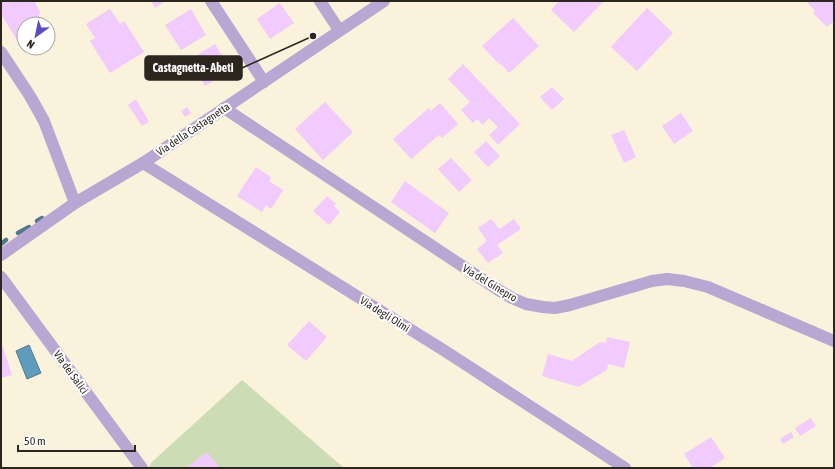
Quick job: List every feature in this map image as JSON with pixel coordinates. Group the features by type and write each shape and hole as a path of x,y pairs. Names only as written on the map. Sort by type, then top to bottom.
{"street":[{"path":"211,1 264,82"},
{"path":"320,1 339,30"},
{"name":"Via della Castagnetta","path":"1,255 75,203 143,163 384,1"},
{"path":"1,52 30,96 44,121 75,203"},
{"name":"Via del Ginepro","path":"224,108 497,290 522,303 542,307 561,307 652,281 684,280 708,287 834,341"},
{"name":"Via degli Olmi","path":"143,163 445,351 625,468"},
{"name":"Via dei Salici","path":"1,277 142,468"}],"green space":[{"path":"242,380 344,468 148,468 152,462"}],"water":[{"path":"29,345 41,373 27,379 16,351"}],"building":[{"path":"1,1 34,1 40,11 39,16 16,16 16,38 1,14"},
{"path":"151,1 166,1 155,8"},
{"path":"559,1 604,1 574,32 551,10"},
{"path":"806,1 834,1 834,21 827,27 813,13 815,11"},
{"path":"280,3 294,23 270,39 257,19"},
{"path":"647,8 673,33 637,71 611,47"},
{"path":"110,9 120,24 124,21 144,52 110,73 90,41 95,38 86,24"},
{"path":"191,9 206,35 181,50 165,25"},
{"path":"513,18 539,46 509,73 482,46"},
{"path":"215,44 231,70 205,86 189,60"},
{"path":"463,64 520,124 498,145 489,135 498,127 489,118 483,125 477,119 473,123 461,110 470,102 448,79"},
{"path":"552,87 564,99 552,110 540,97"},
{"path":"136,99 149,122 142,126 128,105"},
{"path":"325,102 353,132 323,160 295,129"},
{"path":"440,103 458,124 442,138 439,135 411,159 393,139 429,108 431,111"},
{"path":"187,107 191,113 185,117 181,111"},
{"path":"681,113 693,131 674,144 662,126"},
{"path":"624,130 636,157 624,163 611,135"},
{"path":"486,141 500,156 488,167 474,152"},
{"path":"451,158 472,180 459,192 438,169"},
{"path":"256,167 271,177 269,181 283,190 271,209 266,205 262,212 237,196"},
{"path":"405,181 449,213 435,233 391,202"},
{"path":"327,196 336,204 334,206 340,212 329,225 313,211"},
{"path":"491,219 499,229 514,219 521,229 497,245 503,253 488,263 477,249 487,241 478,228"},
{"path":"309,321 327,337 306,361 287,345"},
{"path":"607,337 630,342 624,368 608,364 607,370 578,387 542,376 548,354 572,361 600,342 606,343"},
{"path":"1,341 12,375 1,378"},
{"path":"811,418 816,426 800,436 795,428"},
{"path":"791,432 794,437 783,444 780,439"},
{"path":"711,437 725,458 710,468 693,468 684,454"},
{"path":"207,452 220,468 186,468"}],"waterway":[{"path":"37,221 42,218"},
{"path":"18,233 29,227"},
{"path":"1,244 6,240"}],"place":[{"name":"Castagnetta- Abeti","path":"313,36"}]}
